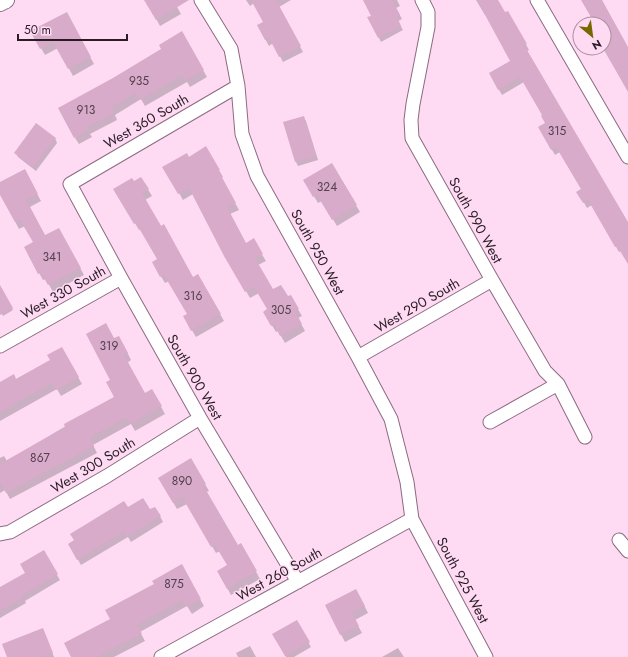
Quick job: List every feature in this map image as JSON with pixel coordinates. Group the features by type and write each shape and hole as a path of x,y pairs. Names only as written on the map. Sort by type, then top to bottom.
{"street":[{"path":"0,3 6,0"},
{"name":"South 950 West","path":"201,0 231,49 238,86 242,134 257,176 391,419 408,482 412,519"},
{"name":"South 990 West","path":"422,0 428,12 428,27 413,104 411,120 412,138 545,371 558,384 585,437"},
{"path":"537,0 628,157"},
{"name":"West 360 South","path":"70,184 238,86"},
{"name":"South 900 West","path":"70,184 200,418 298,582"},
{"name":"West 330 South","path":"0,346 121,278"},
{"name":"West 290 South","path":"358,357 492,280"},
{"path":"490,422 558,384"},
{"name":"West 300 South","path":"0,534 10,532 107,476 200,418"},
{"name":"West 260 South","path":"161,657 412,519"},
{"name":"South 925 West","path":"412,519 486,657"},
{"path":"619,540 628,551"}],"building":[{"path":"144,0 189,0 156,20"},
{"path":"251,0 276,0 301,46 279,57 269,38 265,40 257,25 263,22"},
{"path":"363,0 392,0 400,15 397,17 401,26 378,38 367,17 371,16"},
{"path":"477,0 498,0 505,12 508,11 527,44 524,45 628,222 628,264 617,246 615,247 588,200 583,203 576,192 581,189 556,147 551,150 538,127 545,123 541,116 542,115 520,77 498,90 489,73 510,61"},
{"path":"581,0 602,0 611,16 590,16"},
{"path":"67,12 91,57 68,69 53,42 40,49 30,31"},
{"path":"612,18 628,47 628,92 607,56 612,56"},
{"path":"182,31 204,70 185,81 182,75 140,100 136,93 112,107 114,113 87,127 89,130 74,138 58,108 113,78 161,49 159,45"},
{"path":"304,116 316,156 295,162 283,122"},
{"path":"36,123 56,138 33,167 14,153"},
{"path":"206,146 220,170 218,170 236,203 227,207 246,243 254,238 263,254 255,258 273,289 281,285 288,296 291,295 299,309 295,311 302,324 280,336 274,324 271,326 263,312 267,309 254,287 245,292 224,256 189,188 178,194 162,167 187,153 189,157"},
{"path":"332,163 357,205 332,220 317,195 313,197 303,180"},
{"path":"25,169 38,194 26,200 45,235 59,228 81,268 48,285 41,273 38,274 24,247 33,242 20,220 15,222 0,195 0,182"},
{"path":"141,177 149,189 142,193 161,226 164,224 193,277 198,274 221,314 191,331 183,316 187,314 164,275 160,277 152,262 157,259 136,223 134,224 113,189 132,178 134,181"},
{"path":"0,285 13,308 0,315"},
{"path":"106,323 114,338 119,336 128,353 124,355 145,393 152,389 162,406 130,424 126,418 90,437 94,446 6,493 0,482 0,464 65,427 64,424 114,397 106,382 110,380 86,334"},
{"path":"62,347 79,377 56,390 52,383 0,412 0,382 14,374 16,379 50,360 47,355"},
{"path":"191,458 206,484 203,485 238,545 241,543 257,571 227,589 217,571 227,565 215,545 211,547 182,497 173,503 158,478"},
{"path":"143,498 150,509 155,507 161,516 127,537 124,532 77,560 68,544 74,540 70,534 124,501 128,507"},
{"path":"44,550 58,574 22,595 24,597 0,611 0,587 25,573 20,564"},
{"path":"182,564 201,599 187,607 182,600 137,625 142,634 97,657 71,657 64,643 110,619 105,610 154,584 152,581"},
{"path":"356,589 365,606 352,613 359,626 340,635 325,605"},
{"path":"297,620 310,642 285,656 272,634"},
{"path":"43,628 53,653 42,657 7,657 2,644"}]}
